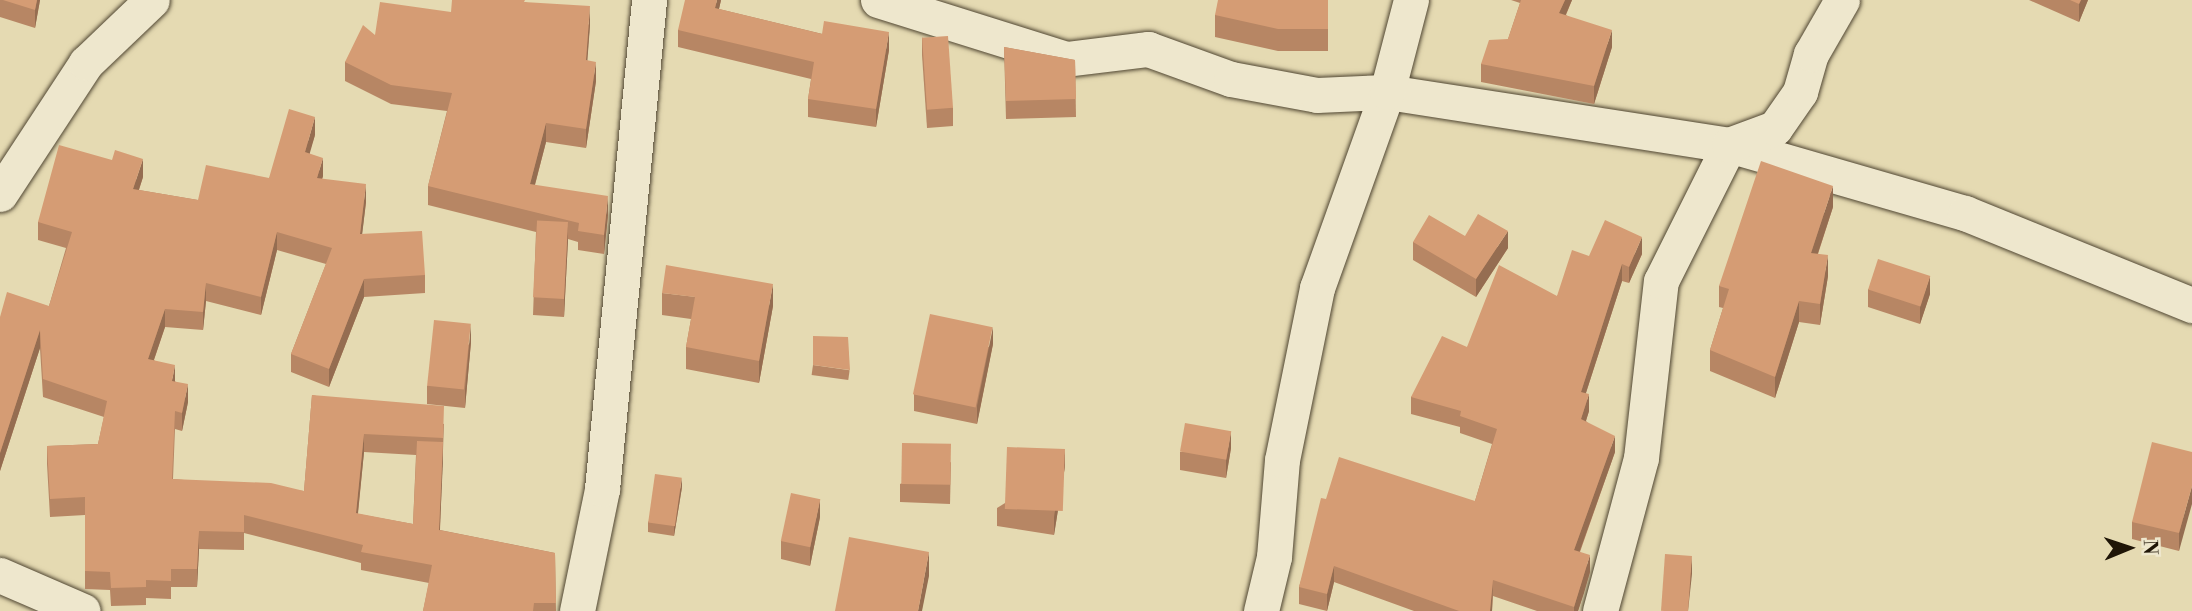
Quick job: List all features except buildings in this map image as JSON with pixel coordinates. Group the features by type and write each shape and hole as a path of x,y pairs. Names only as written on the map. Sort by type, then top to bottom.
{"street":[{"path":"0,194 86,63 152,0"},
{"path":"577,611 602,488 649,0"},
{"path":"878,0 1066,59 1148,48 1265,85 1317,95 1387,92 1729,145 1965,213 2192,305"},
{"path":"1261,611 1274,557 1282,460 1317,288 1387,92 1411,0"},
{"path":"1600,611 1641,458 1661,281 1729,145 1775,128 1800,92 1811,54 1842,0"},
{"path":"0,575 83,611"}]}
